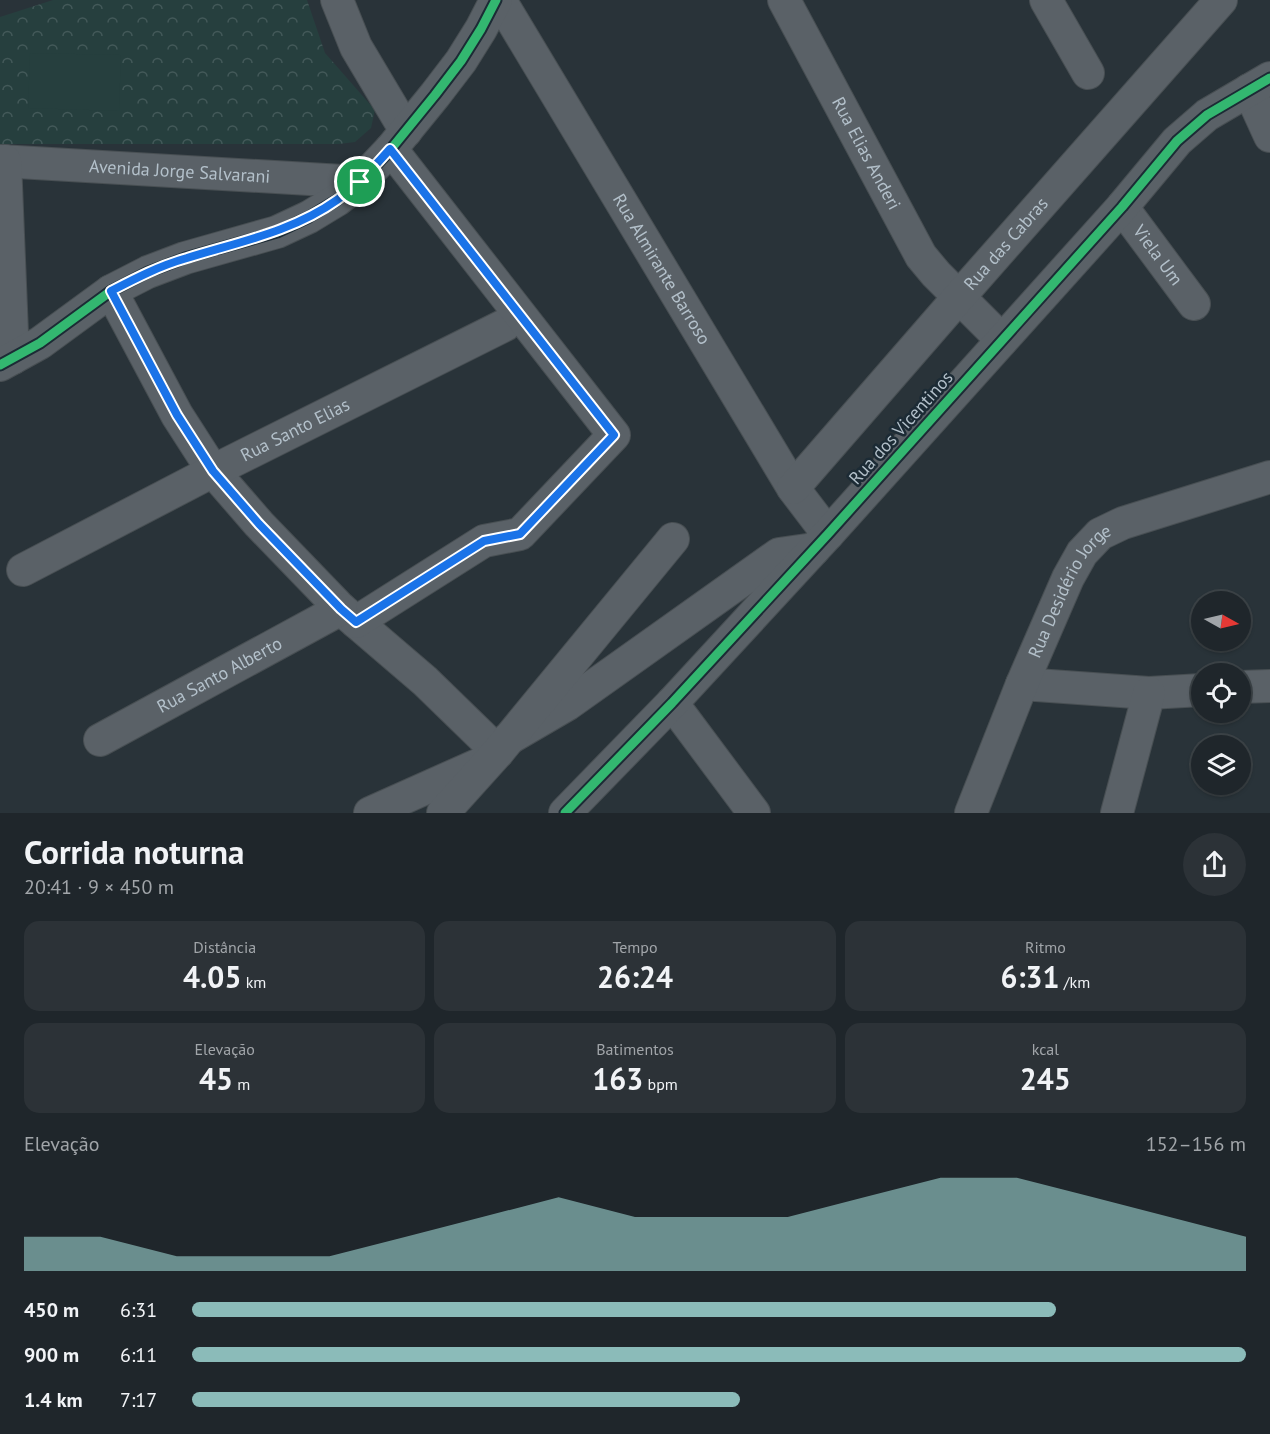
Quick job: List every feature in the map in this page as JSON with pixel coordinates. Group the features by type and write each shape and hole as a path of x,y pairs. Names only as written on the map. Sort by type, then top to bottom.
{"street":[{"path":"337,0 398,140"},
{"path":"2,161 6,361 40,343 111,291 148,272 185,258 277,232 309,217 337,200 360,182 398,140 461,61 498,0"},
{"name":"Rua Almirante Barroso","path":"498,0 793,488 821,542"},
{"name":"Rua Elias Anderi","path":"784,0 921,256 1002,340"},
{"path":"1046,0 1088,73"},
{"name":"Rua das Cabras","path":"793,488 1221,0"},
{"path":"1260,84 1270,136"},
{"name":"Rua dos Vicentinos","path":"565,813 672,703 821,542 1122,207 1177,141 1207,115 1260,84"},
{"name":"Rua Santo Alberto","path":"100,740 348,615 484,541 520,534 614,435 398,140"},
{"name":"Avenida Jorge Salvarani","path":"2,161 360,182"},
{"name":"Viela Um","path":"1122,207 1194,304"},
{"path":"111,291 177,415 213,471 259,524 348,615 425,681 499,750"},
{"name":"Rua Santo Elias","path":"23,570 213,471 505,325"},
{"name":"Rua Desidério Jorge","path":"971,813 1022,684 1068,578 1083,553 1100,534 1123,523 1270,477"},
{"path":"443,813 499,750 673,539"},
{"path":"370,813 499,750 568,704 779,554 821,542"},
{"path":"1022,684 1149,693 1191,691"},
{"path":"1251,687 1270,686"},
{"path":"1117,813 1149,693"},
{"path":"672,703 754,813"}],"green space":[{"path":"53,0 307,0 325,53 375,110 371,128 355,142 339,144 0,144 0,17"},
{"path":"30,53 121,55 119,111 28,108"}],"cycle path":[{"path":"0,365 40,343 111,291 148,272 185,258 277,232 309,217 337,200 360,182 391,149 435,95 461,61 496,0"},
{"path":"565,813 672,703 828,534 1122,207 1177,141 1207,115 1270,78"}],"route":[{"path":"390,149 614,435 520,534 484,541 356,622 259,524 213,471 177,415 111,291 148,272 185,258 277,232 309,217 337,200 360,182 390,149"}]}
